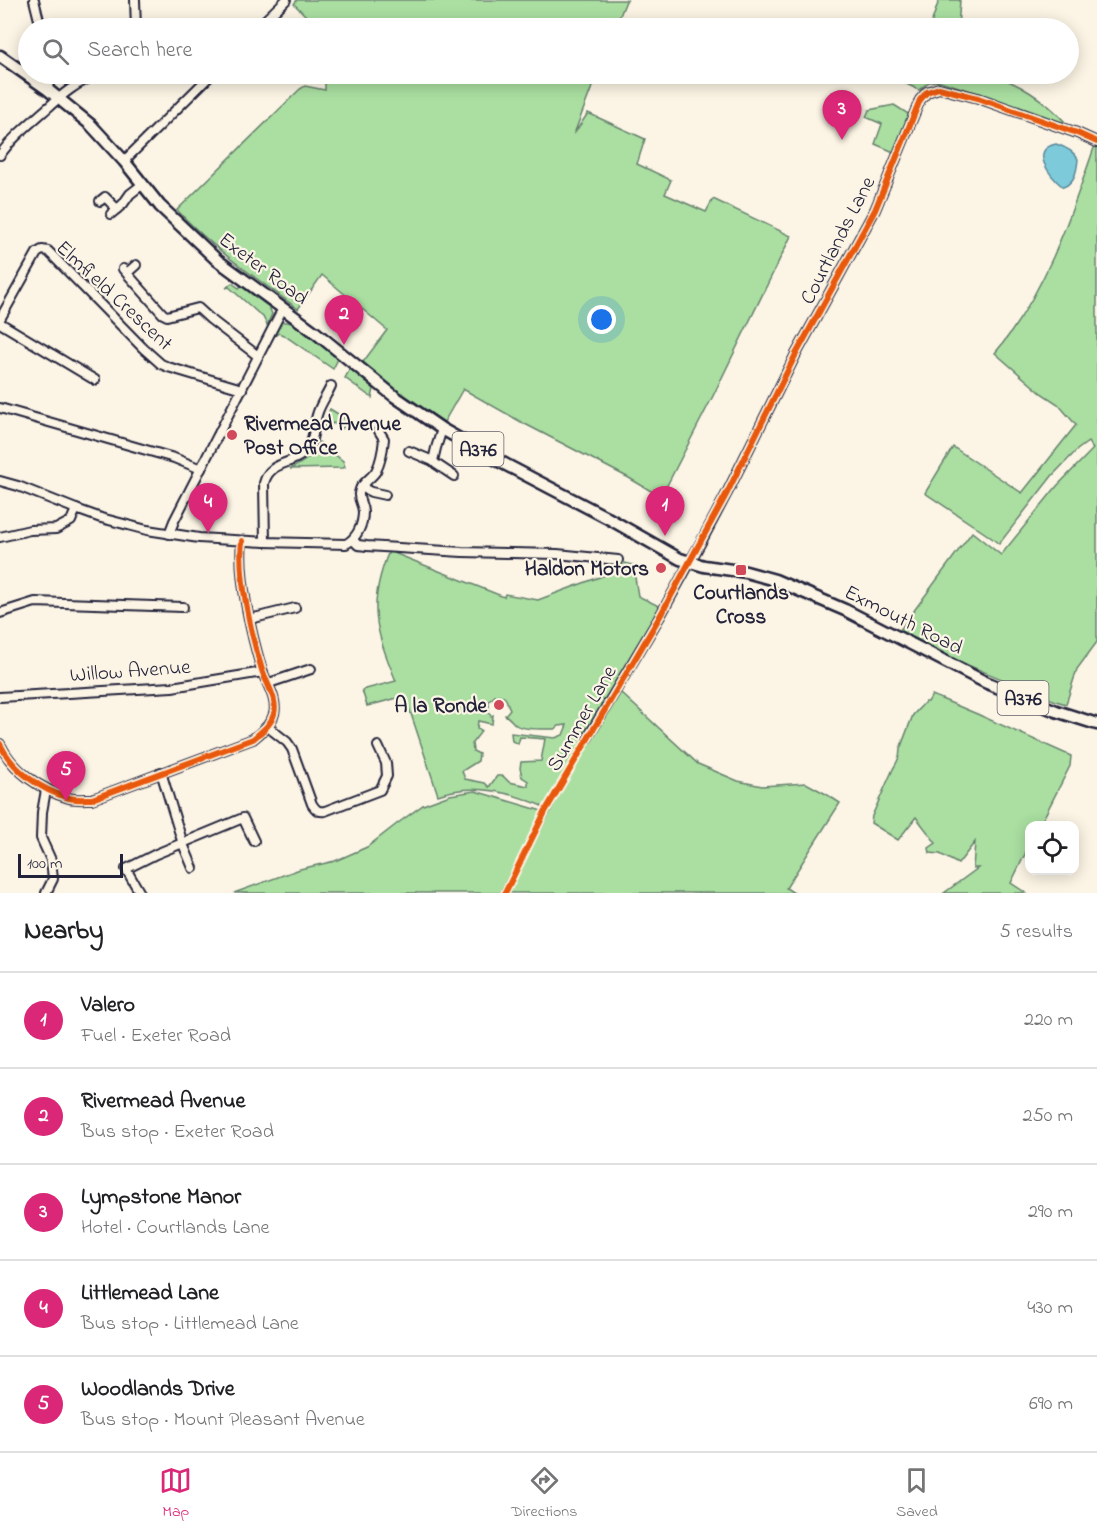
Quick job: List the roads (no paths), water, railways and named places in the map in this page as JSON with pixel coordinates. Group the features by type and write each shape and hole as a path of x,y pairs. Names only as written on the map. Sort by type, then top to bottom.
{"highway":[{"name":"Exeter Road","path":"0,56 18,69"},
{"name":"Exeter Road","path":"40,84 91,125 160,206 217,260 283,308 394,396 442,429 495,459 606,516 671,554 690,562"},
{"name":"Exmouth Road","path":"690,562 746,572 775,580 845,610 985,682 1046,707 1097,724"}],"street":[{"path":"34,0 38,18"},
{"path":"135,0 136,18"},
{"path":"267,18 286,0"},
{"path":"47,89 49,84"},
{"path":"0,155 18,134 58,98 78,84"},
{"path":"124,161 202,84"},
{"name":"Courtlands Lane","path":"690,562 800,347 875,210 920,100 927,92 939,88 978,98 1076,129 1097,142"},
{"path":"100,201 105,197 114,211 143,184"},
{"name":"Elmfield Crescent","path":"0,321 37,253 42,250 48,251 143,348 162,364 242,389"},
{"path":"136,265 125,271 163,314 167,316 198,308 258,356"},
{"path":"169,534 283,308"},
{"path":"0,321 92,378 82,384"},
{"path":"265,542 264,483 266,476 270,470 304,453 309,446 317,414 331,387"},
{"path":"0,408 174,458 201,468"},
{"path":"433,461 442,429"},
{"path":"0,481 123,525 147,531 242,541 346,544 353,540 359,530 363,514 359,494 361,487 376,471 380,460 384,439 378,430"},
{"path":"409,451 433,461 454,476"},
{"path":"361,487 385,495"},
{"path":"0,537 30,530 56,529 71,521 76,509"},
{"path":"353,540 358,545 367,546 462,552 560,554 618,560"},
{"path":"0,744 18,770 46,790 71,798 92,799 253,739 268,726 274,714 274,704 269,683 262,672 250,619 242,570 242,541"},
{"name":"Summer Lane","path":"587,739 690,562"},
{"path":"0,613 35,602 183,607"},
{"path":"250,619 295,608"},
{"path":"269,683 311,669"},
{"name":"Willow Avenue","path":"0,697 172,687 262,672"},
{"path":"268,726 292,748 312,804 320,812 380,790 387,776 386,763 378,746"},
{"path":"161,772 183,844 193,868"},
{"path":"46,790 41,838 51,860 53,879 46,893"},
{"path":"140,893 126,869 156,854 243,818 254,841"}],"water":[{"path":"1056,144 1069,150 1078,159 1073,179 1063,187 1048,171 1043,158 1048,147"}],"place":[{"name":"Lympstone Manor","path":"842,140"},
{"name":"Rivermead Avenue","path":"344,345"},
{"name":"Rivermead Avenue Post Office","path":"232,435"},
{"name":"Littlemead Lane","path":"208,533"},
{"name":"Valero","path":"665,536"},
{"name":"Haldon Motors","path":"661,568"},
{"name":"Courtlands Cross","path":"741,570"},
{"name":"A la Ronde","path":"499,705"},
{"name":"Woodlands Drive","path":"66,801"}]}
